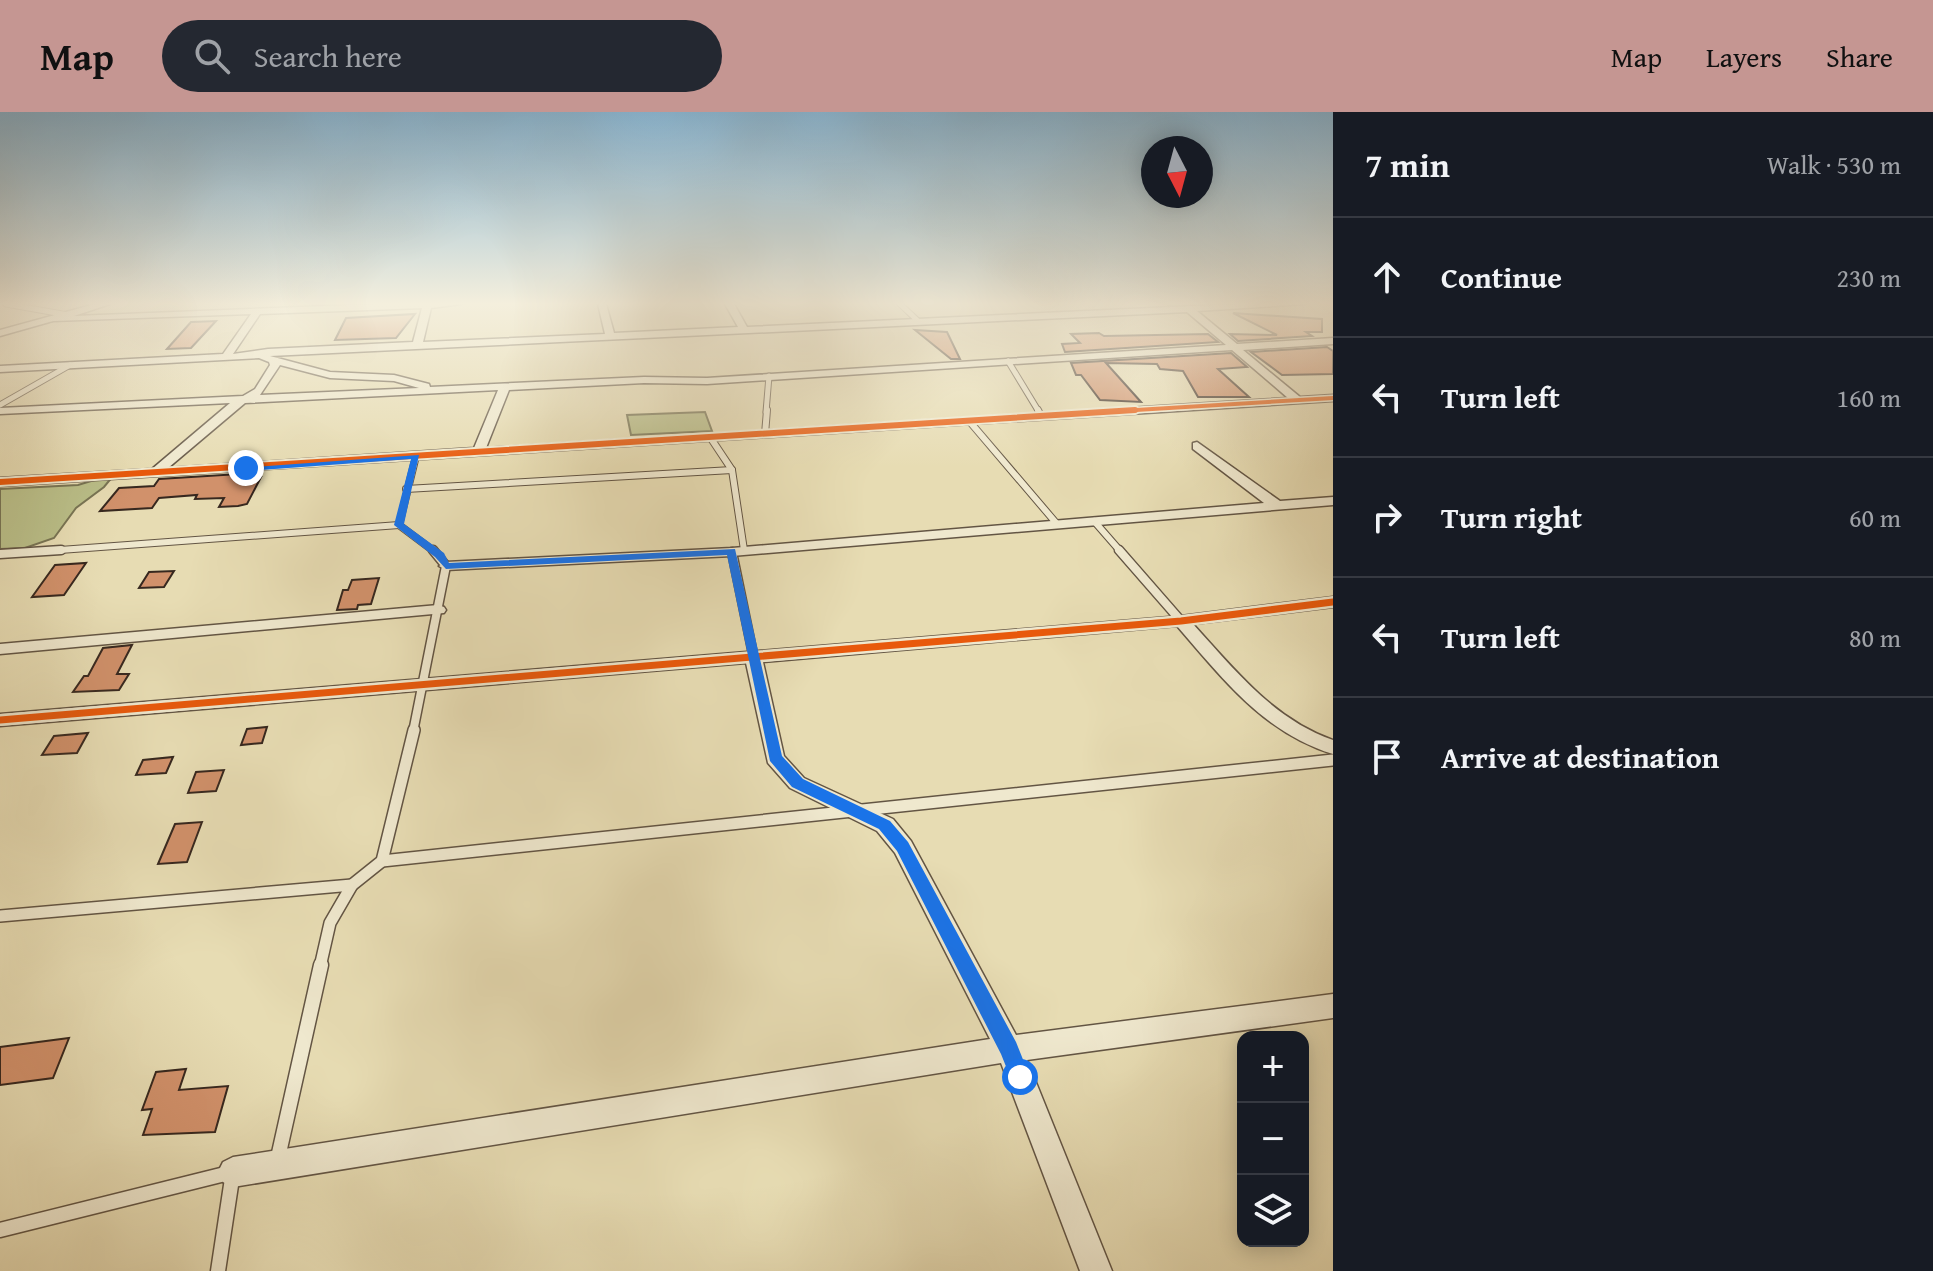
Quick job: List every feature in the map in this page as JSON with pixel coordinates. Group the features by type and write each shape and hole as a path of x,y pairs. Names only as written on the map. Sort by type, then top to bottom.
{"street":[{"path":"0,369 205,358"},
{"path":"255,358 330,375 394,378 422,386 468,389"},
{"path":"0,411 769,376 1052,358"},
{"path":"1248,358 1297,400"},
{"path":"153,474 267,381 275,361"},
{"path":"478,453 505,387"},
{"path":"0,482 1333,398"},
{"path":"1197,446 1277,506"},
{"path":"446,566 738,551 1333,501"},
{"path":"0,720 425,683 754,659 1181,621 1333,602"},
{"path":"0,649 438,610"},
{"path":"1181,621 1266,713 1309,741 1333,747"},
{"path":"754,659 775,758 797,783 885,825 903,847 1009,1049 1096,1271"},
{"path":"233,1172 1009,1049 1333,1006"}],"lane":[{"path":"1008,361 1041,416"},
{"path":"0,405 70,365"},
{"path":"765,434 769,376"},
{"path":"970,422 1057,524"},
{"path":"710,437 732,470 738,551 754,659"},
{"path":"399,525 416,456"},
{"path":"406,489 732,470"},
{"path":"1094,521 1181,621"},
{"path":"0,554 399,525 440,555 446,566 425,683 382,861"},
{"path":"276,1165 330,923 352,885 382,861 1333,760"},
{"path":"0,916 352,885"},
{"path":"0,1230 233,1172 218,1271"}],"green space":[{"path":"705,412 712,431 631,435 627,415"},
{"path":"111,475 104,487 76,508 54,538 25,548 0,549 0,489 78,485"}],"building":[{"path":"1150,358 1237,358 1247,367 1218,369 1249,397 1198,397 1183,371 1160,369 1157,364 1106,363 1141,402 1100,400 1081,375 1076,375 1071,363"},
{"path":"1259,358 1333,358 1333,374 1282,375"},
{"path":"255,473 253,477 261,477 247,504 219,507 224,498 195,499 197,495 159,498 152,508 100,511 119,488 154,486 159,479"},
{"path":"86,563 64,595 32,597 55,565"},
{"path":"174,571 164,587 139,588 149,572"},
{"path":"379,578 371,604 358,605 357,609 337,610 343,590 348,590 352,580"},
{"path":"132,645 117,674 129,674 119,690 73,692 84,676 88,676 103,648"},
{"path":"267,727 262,743 241,745 247,729"},
{"path":"88,733 77,753 42,755 54,736"},
{"path":"173,757 166,773 136,775 143,760"},
{"path":"224,770 216,791 188,793 196,772"},
{"path":"202,822 187,862 158,864 175,824"},
{"path":"69,1038 53,1078 0,1085 0,1047"},
{"path":"186,1069 179,1090 228,1086 215,1132 143,1135 152,1109 142,1110 156,1072"}],"cycle path":[{"path":"0,482 1333,398"},
{"path":"0,720 1181,621 1333,602"}],"route":[{"path":"246,468 416,456 399,513 399,525 440,555 446,566 732,552 775,758 797,783 885,825 903,847 1009,1049 1020,1077"}]}
